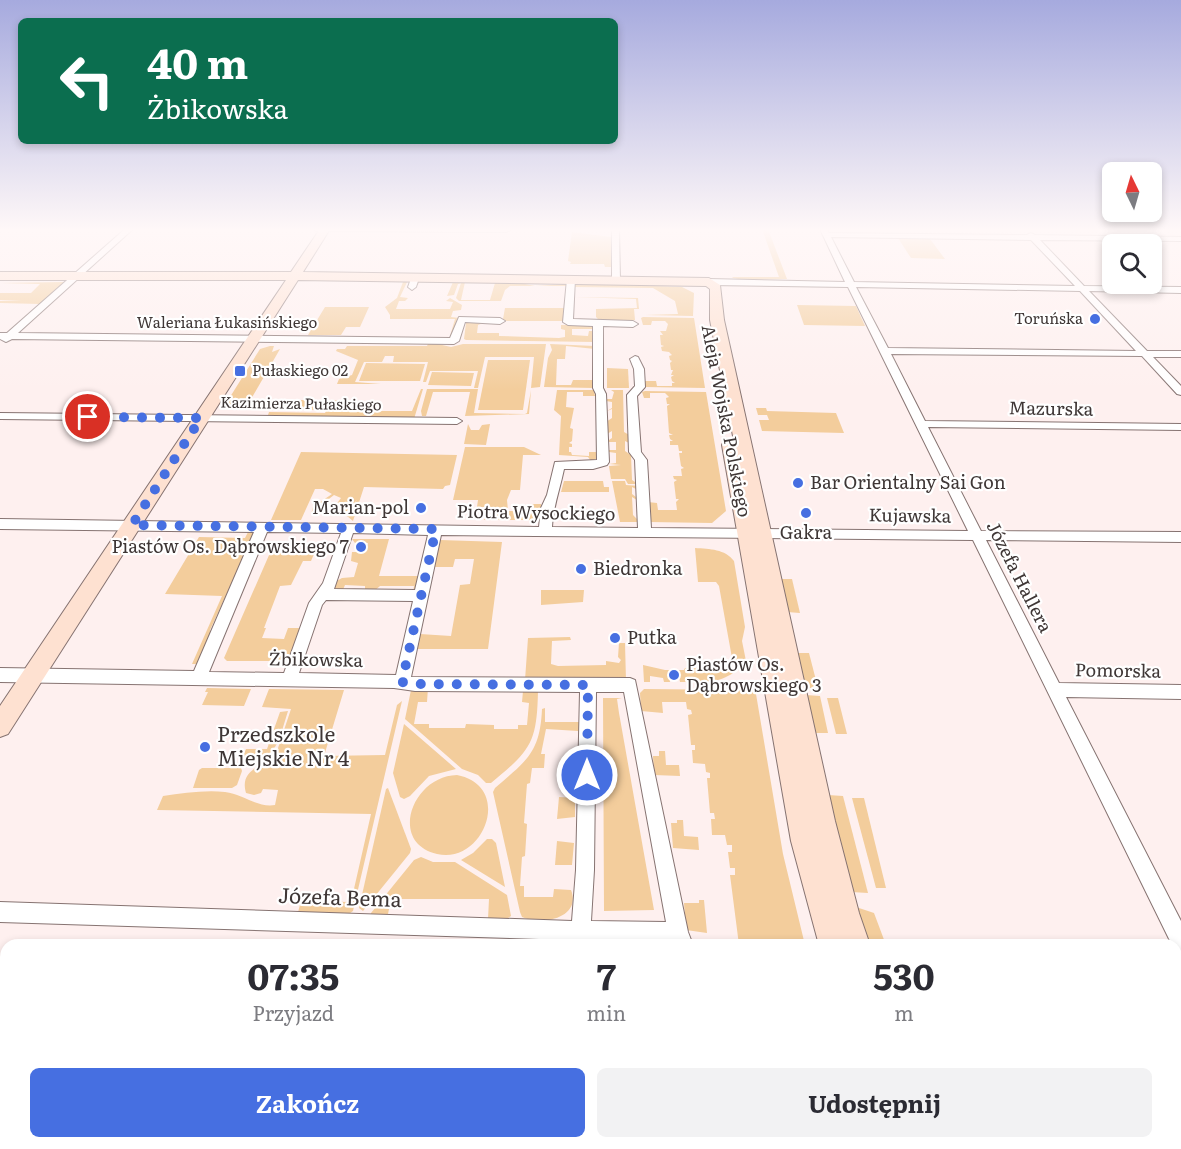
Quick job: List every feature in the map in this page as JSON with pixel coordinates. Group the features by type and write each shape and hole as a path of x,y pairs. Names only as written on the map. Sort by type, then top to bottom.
{"street":[{"path":"0,345 5,336 68,283"},
{"path":"0,726 289,283"},
{"path":"571,283 568,322 633,324"},
{"name":"Aleja Wojska Polskiego","path":"709,283 706,288 706,315 754,533 822,821 845,913 854,939"},
{"path":"753,283 1181,290"},
{"path":"1075,283 1181,392"},
{"name":"Józefa Hallera","path":"851,284 1179,936"},
{"name":"Waleriana Łukasińskiego","path":"5,336 454,341 462,319 500,321"},
{"path":"545,531 547,508 553,495 559,465 593,465 603,462 601,394 598,387 598,323"},
{"path":"884,351 1181,354"},
{"path":"635,359 639,369 640,387 632,395 635,452 641,460 645,532"},
{"name":"Kazimierza Pułaskiego","path":"0,416 457,421"},
{"name":"Mazurska","path":"920,424 1181,427"},
{"name":"Piotra Wysockiego","path":"0,524 754,533"},
{"path":"199,677 263,527"},
{"path":"289,679 316,603 329,585 349,528"},
{"path":"402,682 436,529"},
{"name":"Aleja Wojska Polskiego","path":"754,533 804,841 830,939"},
{"name":"Kujawska","path":"754,533 1181,537"},
{"path":"323,594 421,596"},
{"name":"Żbikowska","path":"0,675 199,677 416,684 630,685 680,938"},
{"path":"580,938 585,870 588,685"},
{"name":"Pomorska","path":"1054,690 1181,692"},
{"name":"Józefa Bema","path":"0,912 168,916 296,923 472,926 530,938 680,938"}],"shaded area":[{"path":"0,283 63,283 40,304 0,303 0,301 22,300 0,300 0,293 31,293 40,284"},
{"path":"403,283 407,283 400,297 408,298 405,301 399,301 396,309 450,309 453,302 446,301 450,298 462,305 461,310 453,311 451,317 460,318 454,336 450,336 455,319 390,319 385,307 397,298"},
{"path":"453,283 465,283 461,300 490,300 495,283 518,283 535,286 510,286 505,290 501,301 459,301 456,298 461,283 458,284 454,295 447,296"},
{"path":"575,283 682,287 694,293 693,316 645,315 678,314 675,301 653,288 574,287"},
{"path":"567,284 566,286 535,286"},
{"path":"574,297 638,298 639,309 634,309 635,320 599,320 596,317 596,309 637,308 636,299"},
{"path":"797,305 856,306 865,326 804,325"},
{"path":"325,307 369,307 360,327 346,327 341,335 308,335"},
{"path":"505,308 567,308 563,321 506,321 503,319"},
{"path":"641,318 694,318 705,388 645,387 645,381 656,381 657,386 672,386 672,383 675,383 671,377 674,375 671,375 673,370 671,370 672,361 669,356 672,355 662,351 661,347 664,346 661,345 660,335 663,335 660,331 666,331 668,324 665,321 652,321 651,325 643,325"},
{"path":"466,323 483,323 478,325 477,333 559,338 565,337 565,330 561,329 561,325 590,325 596,329 572,329 572,335 588,336 589,331 596,331 596,342 466,340 464,339"},
{"path":"429,342 451,347 463,344 546,344 540,387 531,388 534,357 485,357 478,388 474,388 478,371 430,371 426,382 423,382 428,362 393,362 394,356 385,356 382,362 364,362 355,382 381,384 337,384 339,379 352,375 358,360 336,351 337,349 345,349 347,346 427,346"},
{"path":"550,344 595,346 595,349 566,346 565,359 557,359 556,385 571,385 573,380 595,380 594,388 544,387 548,358 552,350"},
{"path":"274,346 272,352 280,349 247,406 225,405 260,349"},
{"path":"488,360 530,360 523,410 478,410"},
{"path":"366,363 425,364 420,381 359,381"},
{"path":"607,368 628,369 629,388 607,388"},
{"path":"432,372 474,373 471,386 428,385"},
{"path":"423,389 414,419 268,415 269,412 325,413 332,400 347,401 343,411 412,411"},
{"path":"427,389 478,389 474,413 525,414 531,390 529,414 465,416 470,392 433,392 426,416 422,416 421,411"},
{"path":"557,390 594,390 595,396 583,396 583,392 567,392 566,407 574,408 570,428 573,429 572,441 569,443 572,447 569,447 569,452 572,455 589,456 589,452 596,452 598,458 591,461 588,457 559,455 561,416 554,410"},
{"path":"611,390 623,390 624,432 631,436 631,444 625,441 625,451 631,455 632,480 638,484 628,484 625,479 611,479 609,466 621,465 609,464 616,463 616,453 609,452 609,450 616,450 616,442 606,442 612,438 612,431 607,434 606,422 612,418 612,409 607,411 612,408 612,402 606,401 606,399 612,399 614,392"},
{"path":"642,392 706,392 726,511 712,523 649,522 648,502 657,503 658,510 677,510 676,502 679,499 676,499 674,482 677,480 673,476 682,476 681,469 684,468 681,466 679,453 682,451 679,451 678,445 670,445 670,441 673,441 669,435 673,435 669,433 667,406 670,404 667,404 666,398 669,397 665,393 650,393 650,398 644,398"},
{"path":"271,400 328,400 320,410 267,408"},
{"path":"756,408 766,408 767,411 836,413 844,433 762,431 759,420 769,420 767,415 758,415"},
{"path":"468,424 471,430 479,430 482,425 490,424 486,445 464,444"},
{"path":"465,447 524,447 541,455 523,455 520,490 511,490 507,500 508,511 527,511 528,504 541,504 541,520 494,520 499,511 490,510 489,516 492,516 492,520 484,520 487,507 477,507 478,500 453,500"},
{"path":"301,452 457,455 450,485 443,489 364,487 353,521 347,516 357,500 344,514 335,506 341,498 334,495 317,508 321,513 311,514 313,507 332,494 323,489 315,489 301,520 271,520"},
{"path":"564,481 603,481 604,487 609,487 609,492 561,492"},
{"path":"612,481 625,481 626,485 640,486 640,491 632,487 632,494 640,502 632,497 633,515 640,522 620,522"},
{"path":"248,532 253,533 253,537 210,630 212,632 198,664 192,664 222,596 165,594 199,537 245,538"},
{"path":"352,539 389,539 379,576 418,576 427,540 429,540 417,590 413,592 414,586 380,586 372,593 365,593 365,586 345,585 342,592 335,590 333,583 342,578 354,577 358,563 351,561 352,552 366,552 368,543 355,543"},
{"path":"440,540 502,542 488,649 413,649 416,637 420,634 451,636 460,585 470,584 474,559 455,559 453,567 432,565"},
{"path":"273,546 279,546 276,553 314,554 311,561 303,561 291,585 280,586 264,628 266,628 262,638 284,639 288,628 301,628 291,658 285,661 227,661 224,658"},
{"path":"695,548 722,552 734,561 745,627 742,641 746,661 731,674 716,680 680,682 678,672 669,672 670,682 664,682 663,678 650,676 650,682 644,682 643,665 665,670 734,669 719,586 716,582 698,582"},
{"path":"780,579 792,579 800,613 787,612"},
{"path":"541,590 584,590 583,602 541,605"},
{"path":"570,637 571,640 552,641 551,664 558,666 606,665 606,661 619,663 621,660 618,657 619,643 625,643 626,681 525,680 528,638"},
{"path":"796,653 809,653 818,688 804,688"},
{"path":"207,688 251,689 244,706 202,705 208,692 205,692"},
{"path":"428,688 427,702 418,702 414,724 429,724 429,728 465,728 466,724 494,725 494,729 518,729 518,725 527,725 529,703 522,702 523,691 538,690 536,722 529,744 504,772 491,783 486,783 478,775 462,769 405,719 411,690"},
{"path":"269,689 344,690 324,756 385,755 397,705 402,701 353,911 344,917 297,916 301,901 351,902 371,814 157,810 163,796 202,792 225,792 262,805 275,805 278,790 263,789 261,793 254,795 246,793 245,785 249,773 277,757 291,709 262,707"},
{"path":"644,689 750,690 756,694 783,854 804,939 738,939 730,875 735,875 735,868 730,868 728,852 732,852 732,845 727,845 725,835 712,835 711,819 715,819 714,813 710,813 707,778 710,778 710,773 706,772 705,764 693,763 692,750 695,750 695,745 691,745 688,715 692,714 691,710 687,709 686,702 662,702 663,713 641,711 640,693"},
{"path":"806,695 820,696 828,733 814,733"},
{"path":"603,698 622,698 617,699 619,713 654,910 604,911"},
{"path":"827,698 838,698 847,734 836,734"},
{"path":"545,708 545,722 579,722 582,725 578,737 578,731 546,729 541,754 545,754 544,768 532,768 530,783 527,784 524,823 527,824 525,856 522,857 520,886 524,886 524,897 553,897 554,889 571,890 573,900 571,907 565,913 549,920 539,921 522,917 520,912 493,792 516,770 535,746 541,724 542,709"},
{"path":"288,711 275,748 263,758 241,761 246,749 267,749 280,712"},
{"path":"404,724 456,769 429,776 410,796 404,799 400,797 393,773"},
{"path":"659,751 665,751 666,765 679,765 680,776 654,775 653,756 659,756"},
{"path":"202,768 241,768 242,771 237,785 232,788 193,788 199,770"},
{"path":"457,775 474,782 485,794 488,808 486,823 479,837 468,848 454,854 437,854 422,847 413,837 410,824 412,811 418,798 428,786 441,778"},
{"path":"388,788 411,849 363,911 359,908"},
{"path":"828,795 843,796 868,893 851,892"},
{"path":"559,797 575,798 575,817 557,819"},
{"path":"852,798 864,798 886,888 876,888"},
{"path":"677,820 683,820 684,836 698,837 699,850 673,848 671,823 677,823"},
{"path":"487,839 492,839 496,843 505,887 461,860 473,853"},
{"path":"557,841 574,843 572,865 555,865"},
{"path":"421,857 433,862 455,862 507,895 511,916 505,920 488,919 489,899 391,899 387,919 371,918 371,913 414,860"},
{"path":"699,900 704,900 707,933 686,930 684,903 699,903"},
{"path":"856,907 874,913 884,939 865,939"}],"place":[{"name":"Toruńska","path":"1095,319"},
{"name":"Pułaskiego 02","path":"240,371"},
{"name":"Bar Orientalny Sai Gon","path":"798,483"},
{"name":"Marian-pol","path":"421,508"},
{"name":"Gakra","path":"806,513"},
{"name":"Piastów Os. Dąbrowskiego 7","path":"361,547"},
{"name":"Biedronka","path":"581,569"},
{"name":"Putka","path":"615,638"},
{"name":"Piastów Os. Dąbrowskiego 3","path":"674,675"},
{"name":"Przedszkole Miejskie Nr 4","path":"205,747"}],"route":[{"path":"88,417 201,418 132,525 436,529 402,682 588,685 587,775"}]}
